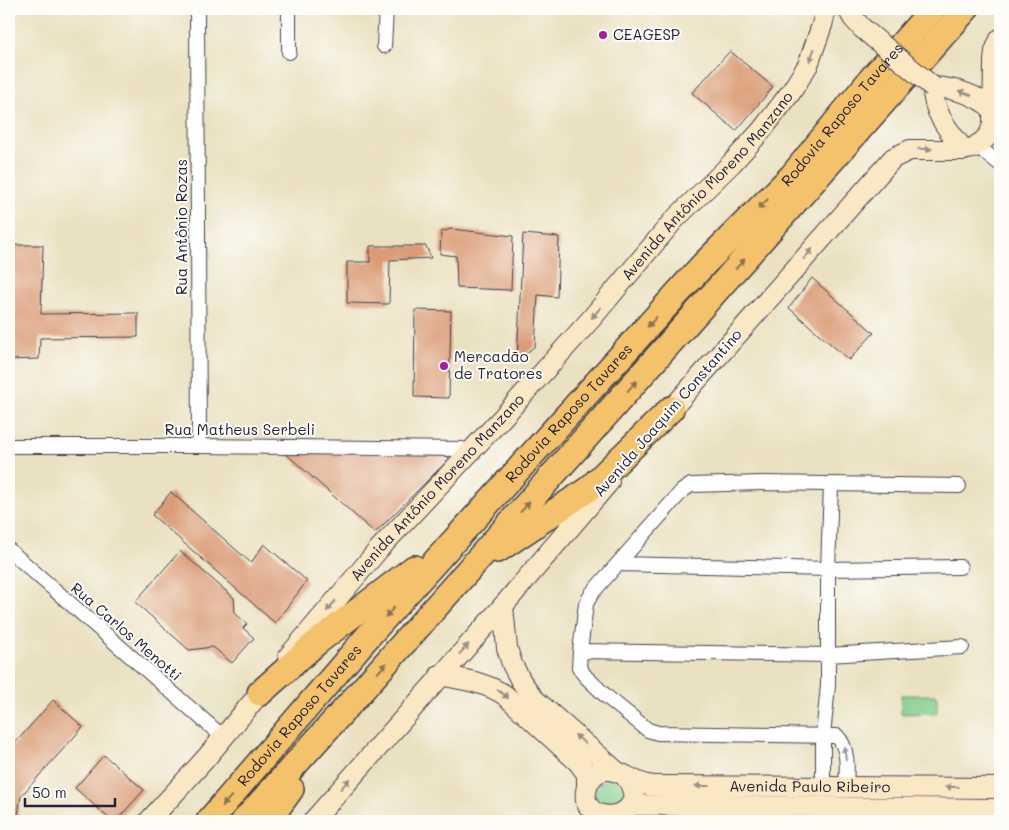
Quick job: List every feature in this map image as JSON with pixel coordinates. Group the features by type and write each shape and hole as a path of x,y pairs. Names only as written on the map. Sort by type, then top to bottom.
{"highway":[{"name":"Rodovia Raposo Tavares","path":"209,821 369,635 704,264 792,176 872,78 933,9"},
{"name":"Rodovia Raposo Tavares","path":"244,821 471,568 966,9"},
{"path":"471,568 590,488 672,409"},
{"path":"260,693 316,643 425,560 536,450"},
{"path":"268,821 354,699"}],"street":[{"name":"Rua Antônio Rozas","path":"197,9 199,446"},
{"path":"288,9 289,52"},
{"path":"384,46 386,9"},
{"name":"Avenida Antônio Moreno Manzano","path":"149,821 223,737 292,651 379,549 470,454 590,319 673,221 732,163 762,130 791,92 808,65 826,9"},
{"path":"848,9 853,18 864,18 933,86 965,92 985,102 996,118"},
{"path":"970,148 989,135 996,118 994,56 1000,39"},
{"path":"933,86 933,94 941,118 970,148 1000,164"},
{"name":"Avenida Joaquim Constantino","path":"313,821 440,675 503,606 672,409 892,158 910,150 970,148"},
{"name":"Rua Matheus Serbeli","path":"9,447 199,446 462,449 470,454"},
{"path":"846,786 846,754 843,742 837,736 652,732 607,697 582,673 580,668 580,651 588,598 682,491 691,485 732,483 959,486"},
{"path":"823,786 823,736 828,685 828,569 831,485"},
{"name":"Rua Carlos Menotti","path":"9,550 223,737"},
{"path":"618,564 828,569 960,567"},
{"name":"Avenida Paulo Ribeiro","path":"503,606 507,648 512,664 534,699 620,773 644,784 663,786 1000,788"},
{"path":"580,651 828,655 962,647"},
{"path":"440,675 482,683 494,687 506,696 579,763 587,774 586,802 598,816 607,819 617,818 628,813 830,808 1000,809"},
{"path":"587,785 599,772 608,770 620,773 632,783 634,794 628,813"},
{"path":"814,821 830,808"}],"green space":[{"path":"901,695 937,695 937,713 901,714"},
{"path":"611,777 625,788 621,806 603,808 595,799 595,786"}],"building":[{"path":"730,51 773,87 736,131 692,93"},
{"path":"451,229 513,236 511,290 457,288 456,256 440,254 441,232"},
{"path":"523,234 559,237 557,297 538,295 535,346 517,361"},
{"path":"9,245 43,245 41,314 138,313 138,337 40,338 39,359 9,360"},
{"path":"370,246 426,246 431,258 390,260 389,304 347,303 347,262 370,262"},
{"path":"812,278 874,333 849,360 789,308"},
{"path":"415,310 451,311 449,398 414,397"},
{"path":"284,452 446,454 449,459 375,533"},
{"path":"171,492 251,563 264,544 307,581 275,623 152,515"},
{"path":"180,551 234,598 235,613 247,624 243,628 254,638 232,663 213,647 189,650 135,602"},
{"path":"53,700 83,727 21,796 17,821 9,821 9,750"},
{"path":"104,755 144,790 116,821 112,821 75,788"}],"place":[{"name":"CEAGESP","path":"603,35"},
{"name":"Mercadão de Tratores","path":"444,366"}]}
